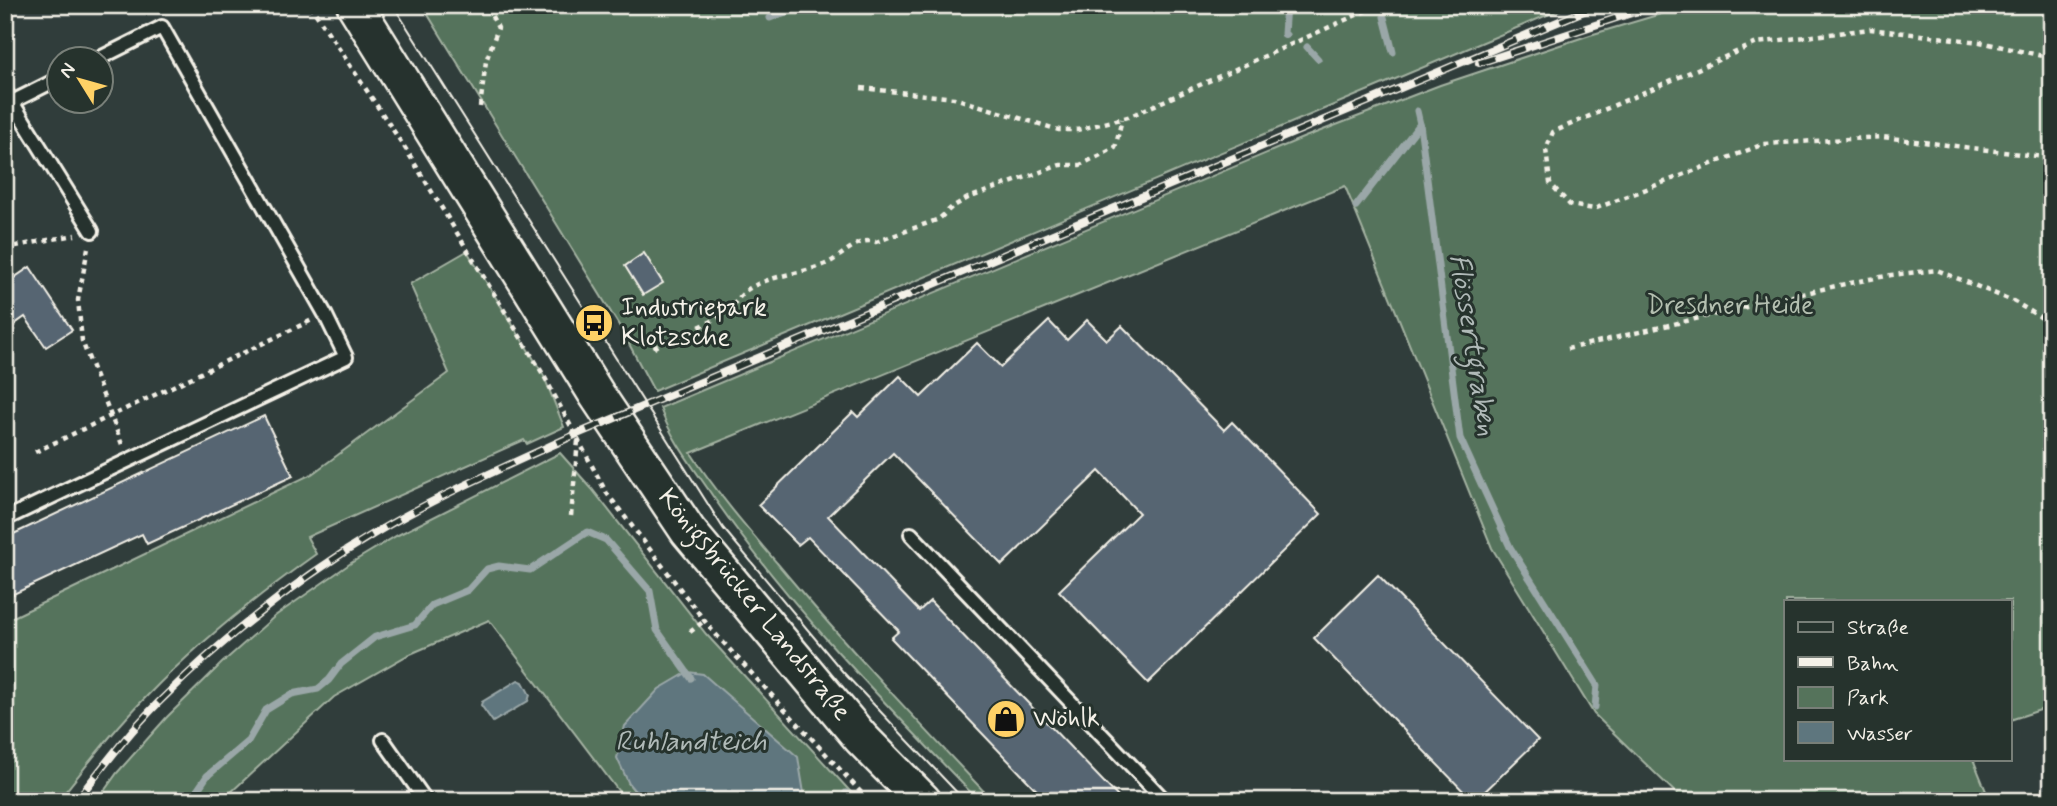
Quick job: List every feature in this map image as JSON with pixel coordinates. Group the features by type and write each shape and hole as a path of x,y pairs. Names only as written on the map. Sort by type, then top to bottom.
{"main road":[{"name":"Königsbrücker Landstraße","path":"355,5 597,395 688,531 862,738 923,801"}],"lane":[{"path":"5,519 346,357 325,314 162,26 116,50"},
{"path":"46,83 9,96 92,231"},
{"path":"911,534 1165,801"},
{"path":"383,740 426,801"}],"path":[{"path":"480,107 486,61 498,28 486,5"},
{"path":"861,88 954,98 1059,130 1077,130 1122,119 1379,5"},
{"path":"2052,58 1980,42 1870,29 1757,43 1553,132 1546,149 1550,183 1570,205 1594,209 1764,144 1882,137 2052,158"},
{"path":"654,348 669,338 726,312 747,289 771,278 828,262 869,240 876,242 939,219 968,198 1060,165 1080,165 1106,154 1115,148 1122,119"},
{"path":"5,248 92,231 78,300 82,341 113,416 128,461"},
{"path":"1567,349 1840,285 1937,270 2013,301 2052,324"},
{"path":"35,452 325,314"},
{"path":"570,516 578,440"},
{"path":"690,632 704,621"}],"green space":[{"path":"422,5 1571,5 654,391 620,327"},
{"name":"Dresdner Heide","path":"1691,5 2052,5 2052,706 2011,720 2011,600 1784,600 1784,760 1973,760 1990,801 1684,801 1594,714 1492,548 1345,186 691,453 732,510 803,594 993,801 979,801 806,615 712,495 677,442 660,408 1305,137 1440,85"},
{"path":"467,251 543,374 564,427 527,444 524,440 307,537 316,554 229,620 167,675 124,720 58,801 5,801 5,621 312,474 449,373 410,284"},
{"path":"560,453 592,489 706,634 859,801 802,801 804,793 629,784 643,801 626,801 489,620 408,655 334,697 229,794 232,801 97,801 117,773 167,717 275,616 351,563 396,536"}],"water":[{"name":"Ruhlandteich","path":"688,672 703,674 798,757 804,793 802,801 643,801 629,784 617,758 625,726 659,689"},
{"path":"518,680 523,682 530,695 528,701 493,722 481,705 482,702"}],"building":[{"path":"644,253 663,283 643,295 625,266"},
{"path":"30,267 72,330 46,347 25,317 5,331 5,284"},
{"path":"1087,320 1107,340 1122,326 1224,430 1232,422 1321,514 1148,683 1059,591 1139,513 1099,471 1002,565 893,453 828,516 919,611 930,601 1122,801 1047,801 891,638 899,631 808,537 798,545 758,505 853,412 858,417 900,376 921,397 977,343 1001,367 1049,321 1067,340"},
{"path":"264,416 293,476 147,544 142,534 5,598 5,538"},
{"path":"1378,575 1538,740 1475,801 1314,638"}],"waterway":[{"path":"770,18 804,5"},
{"path":"1286,5 1286,35"},
{"path":"1384,17 1393,52"},
{"path":"1307,47 1318,59"},
{"path":"1356,206 1420,124 1417,111"},
{"name":"Flössertgraben","path":"1420,124 1460,438 1510,547 1597,685 1595,707"},
{"path":"190,801 207,776 248,741 266,710 292,694 318,689 341,664 375,637 415,625 432,605 468,590 487,569 499,566 530,570 587,532 606,540 650,591 657,630 691,678"},
{"path":"842,801 846,793"}],"tram line":[{"path":"393,5 723,528 843,672 965,801"}],"railway":[{"path":"76,801 147,714 234,633 317,570 422,507 570,437 1598,5"},
{"path":"1479,63 1656,5"}],"place":[{"name":"Industriepark Klotzsche","path":"594,323"},
{"name":"Wöhlk","path":"1006,719"}]}
